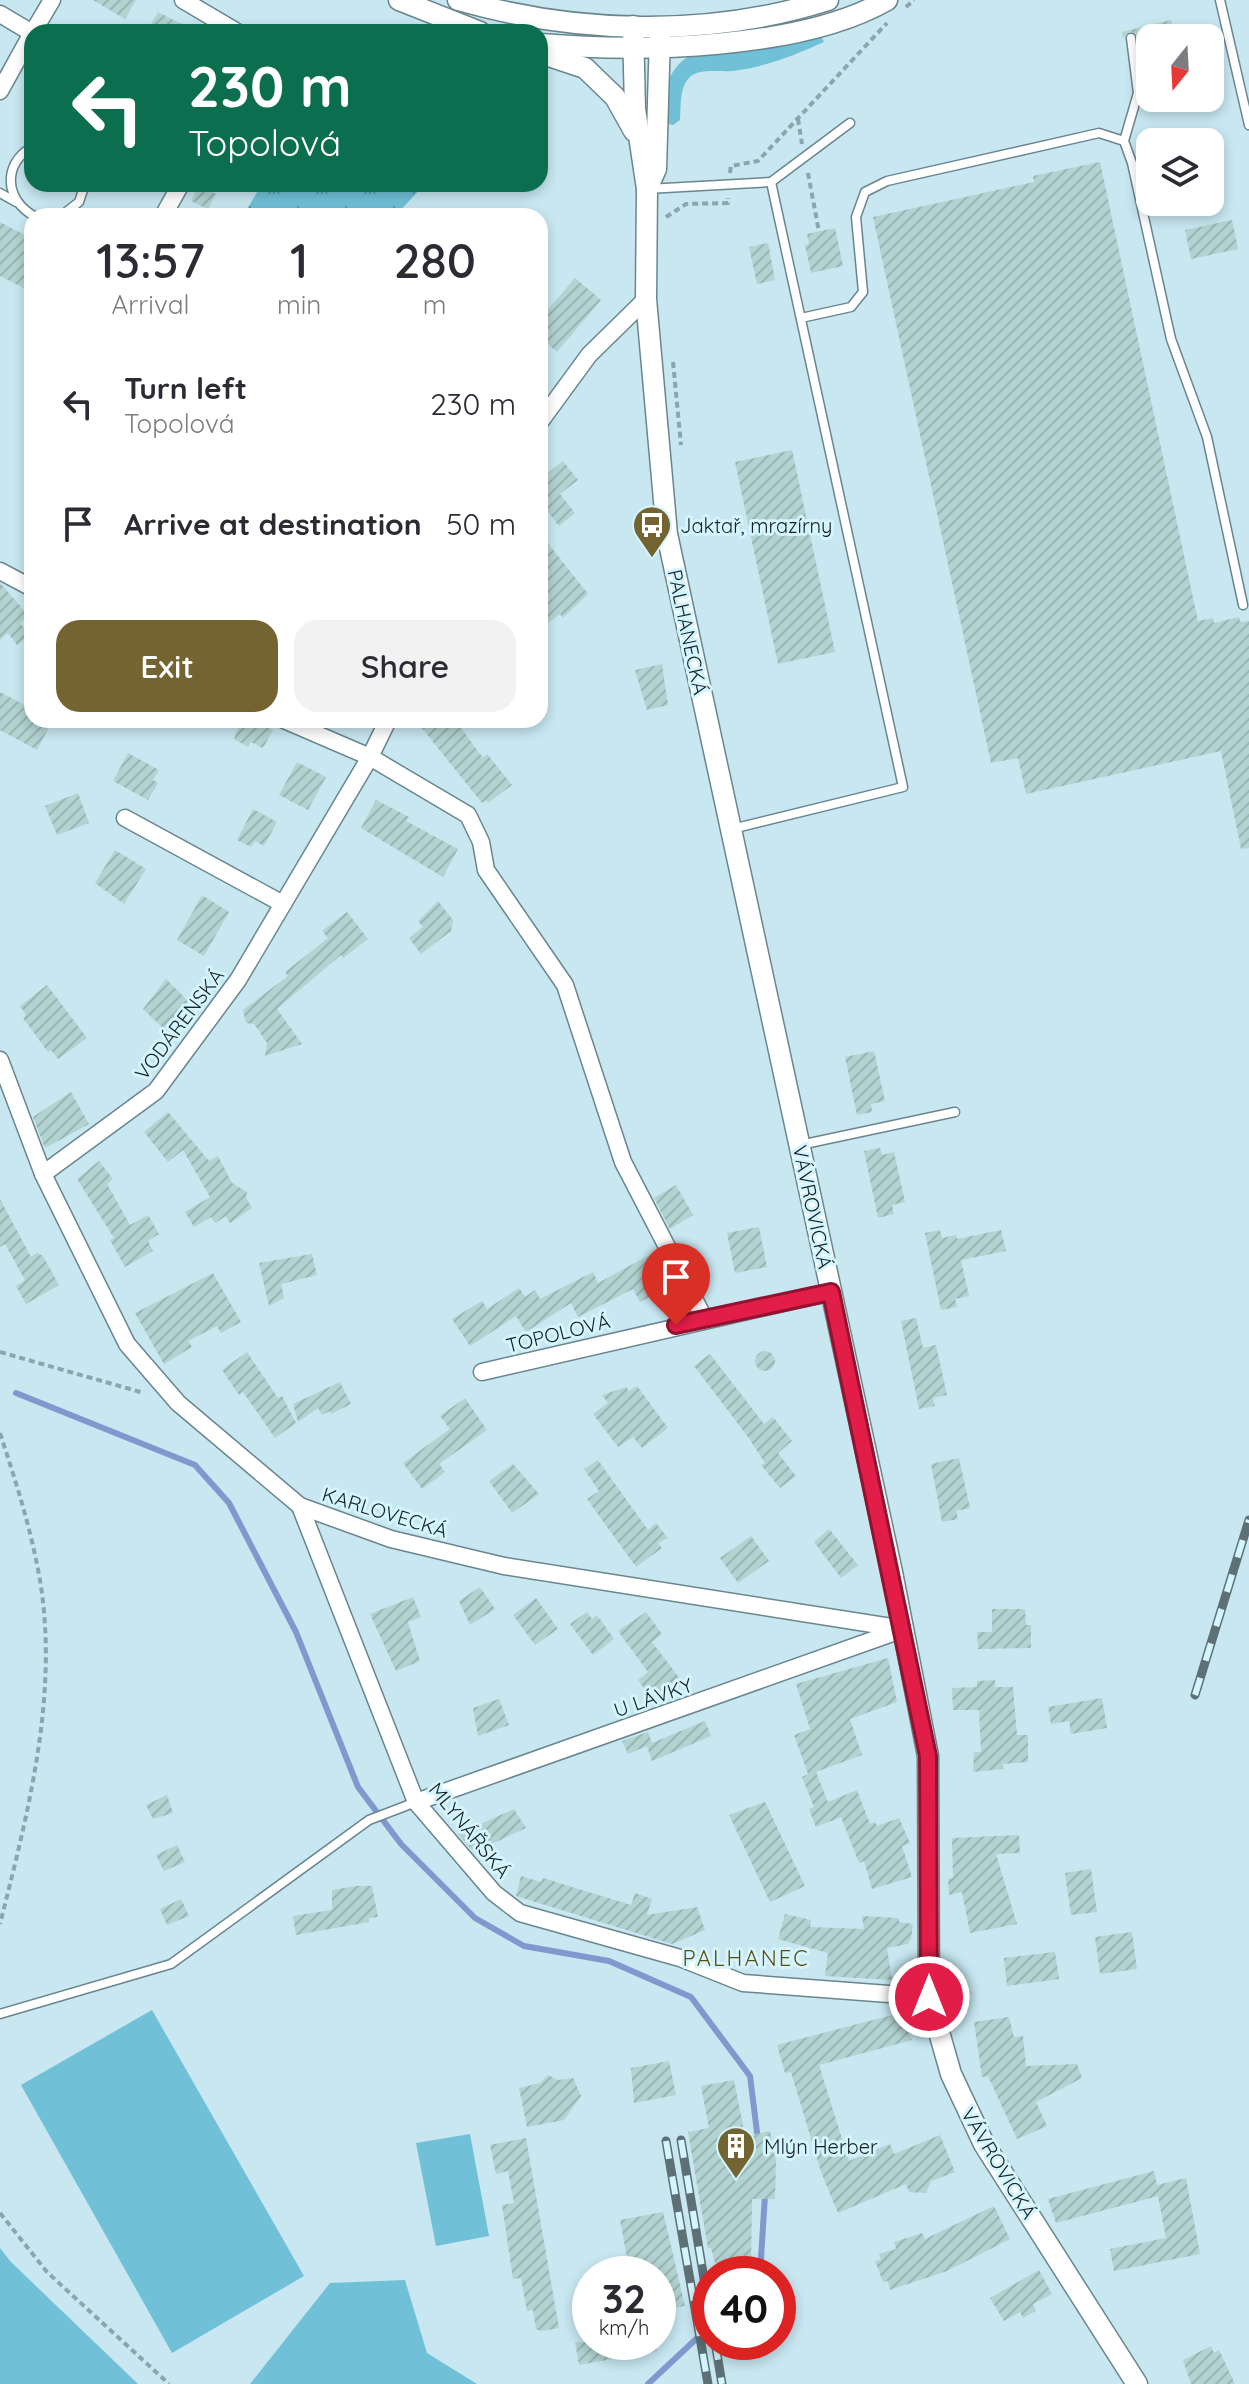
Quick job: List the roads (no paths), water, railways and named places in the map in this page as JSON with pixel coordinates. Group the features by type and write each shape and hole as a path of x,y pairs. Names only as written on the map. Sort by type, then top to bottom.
{"street":[{"path":"37,24 52,0"},
{"path":"183,0 224,24"},
{"path":"399,0 460,24"},
{"path":"458,0 500,13 633,36"},
{"path":"660,37 745,21 828,0"},
{"path":"548,43 633,36 735,41 795,32 855,16 893,10"},
{"path":"0,14 24,28"},
{"name":"PALHANECKÁ","path":"633,36 639,139 647,189 646,299 667,534 754,928"},
{"name":"PALHANECKÁ","path":"647,189 656,169 660,37"},
{"path":"0,91 24,48"},
{"path":"548,56 585,68 615,97 639,139"},
{"path":"548,411 589,355 646,299"},
{"path":"0,571 24,584"},
{"path":"303,728 370,757 468,815 481,842 486,870 565,985 623,1162 704,1318"},
{"name":"VODÁRENSKÁ","path":"43,1174 156,1091 238,980 384,728"},
{"path":"125,818 283,904"},
{"name":"VÁVROVICKÁ","path":"754,928 904,1629 928,1756 929,1997 951,2074 977,2130 1137,2384"},
{"name":"KARLOVECKÁ","path":"0,1060 43,1174 127,1344 178,1403 300,1506 391,1539 504,1566 904,1629"},
{"name":"TOPOLOVÁ","path":"482,1372 704,1318 831,1292"},
{"name":"MLYNÁŘSKÁ","path":"300,1506 408,1804 473,1871 520,1913 680,1958 743,1983 929,1997"},
{"name":"U LÁVKY","path":"408,1804 904,1629"}],"lane":[{"path":"1220,0 1249,125"},
{"path":"1131,38 1138,93 1124,141 1132,163 1171,339 1207,437 1243,605"},
{"path":"647,189 771,182 805,160 850,123"},
{"path":"801,318 851,307 863,292 856,217 865,192 887,181 1099,133 1124,141"},
{"path":"16,202 11,191 13,166 24,155"},
{"path":"732,829 903,787 771,182"},
{"path":"71,208 79,202 82,192"},
{"path":"0,193 24,208"},
{"path":"800,1145 955,1112"},
{"path":"0,2014 171,1964 369,1820 408,1804"}],"waterway":[{"path":"16,1393 195,1465 229,1503 296,1632 358,1787 401,1844 475,1918 524,1946 609,1961 691,1997 750,2076 758,2140"},
{"path":"761,2256 765,2195"},
{"path":"648,2384 692,2343"}],"railway":[{"path":"1195,1695 1249,1520"},
{"path":"681,2140 700,2256"},
{"path":"666,2141 708,2384"},
{"path":"718,2360 722,2384"}],"place":[{"name":"Jaktař, mrazírny","path":"652,559"},
{"name":"Mlýn Herber","path":"736,2180"}],"district":[{"name":"PALHANEC","path":"746,1958"}]}
